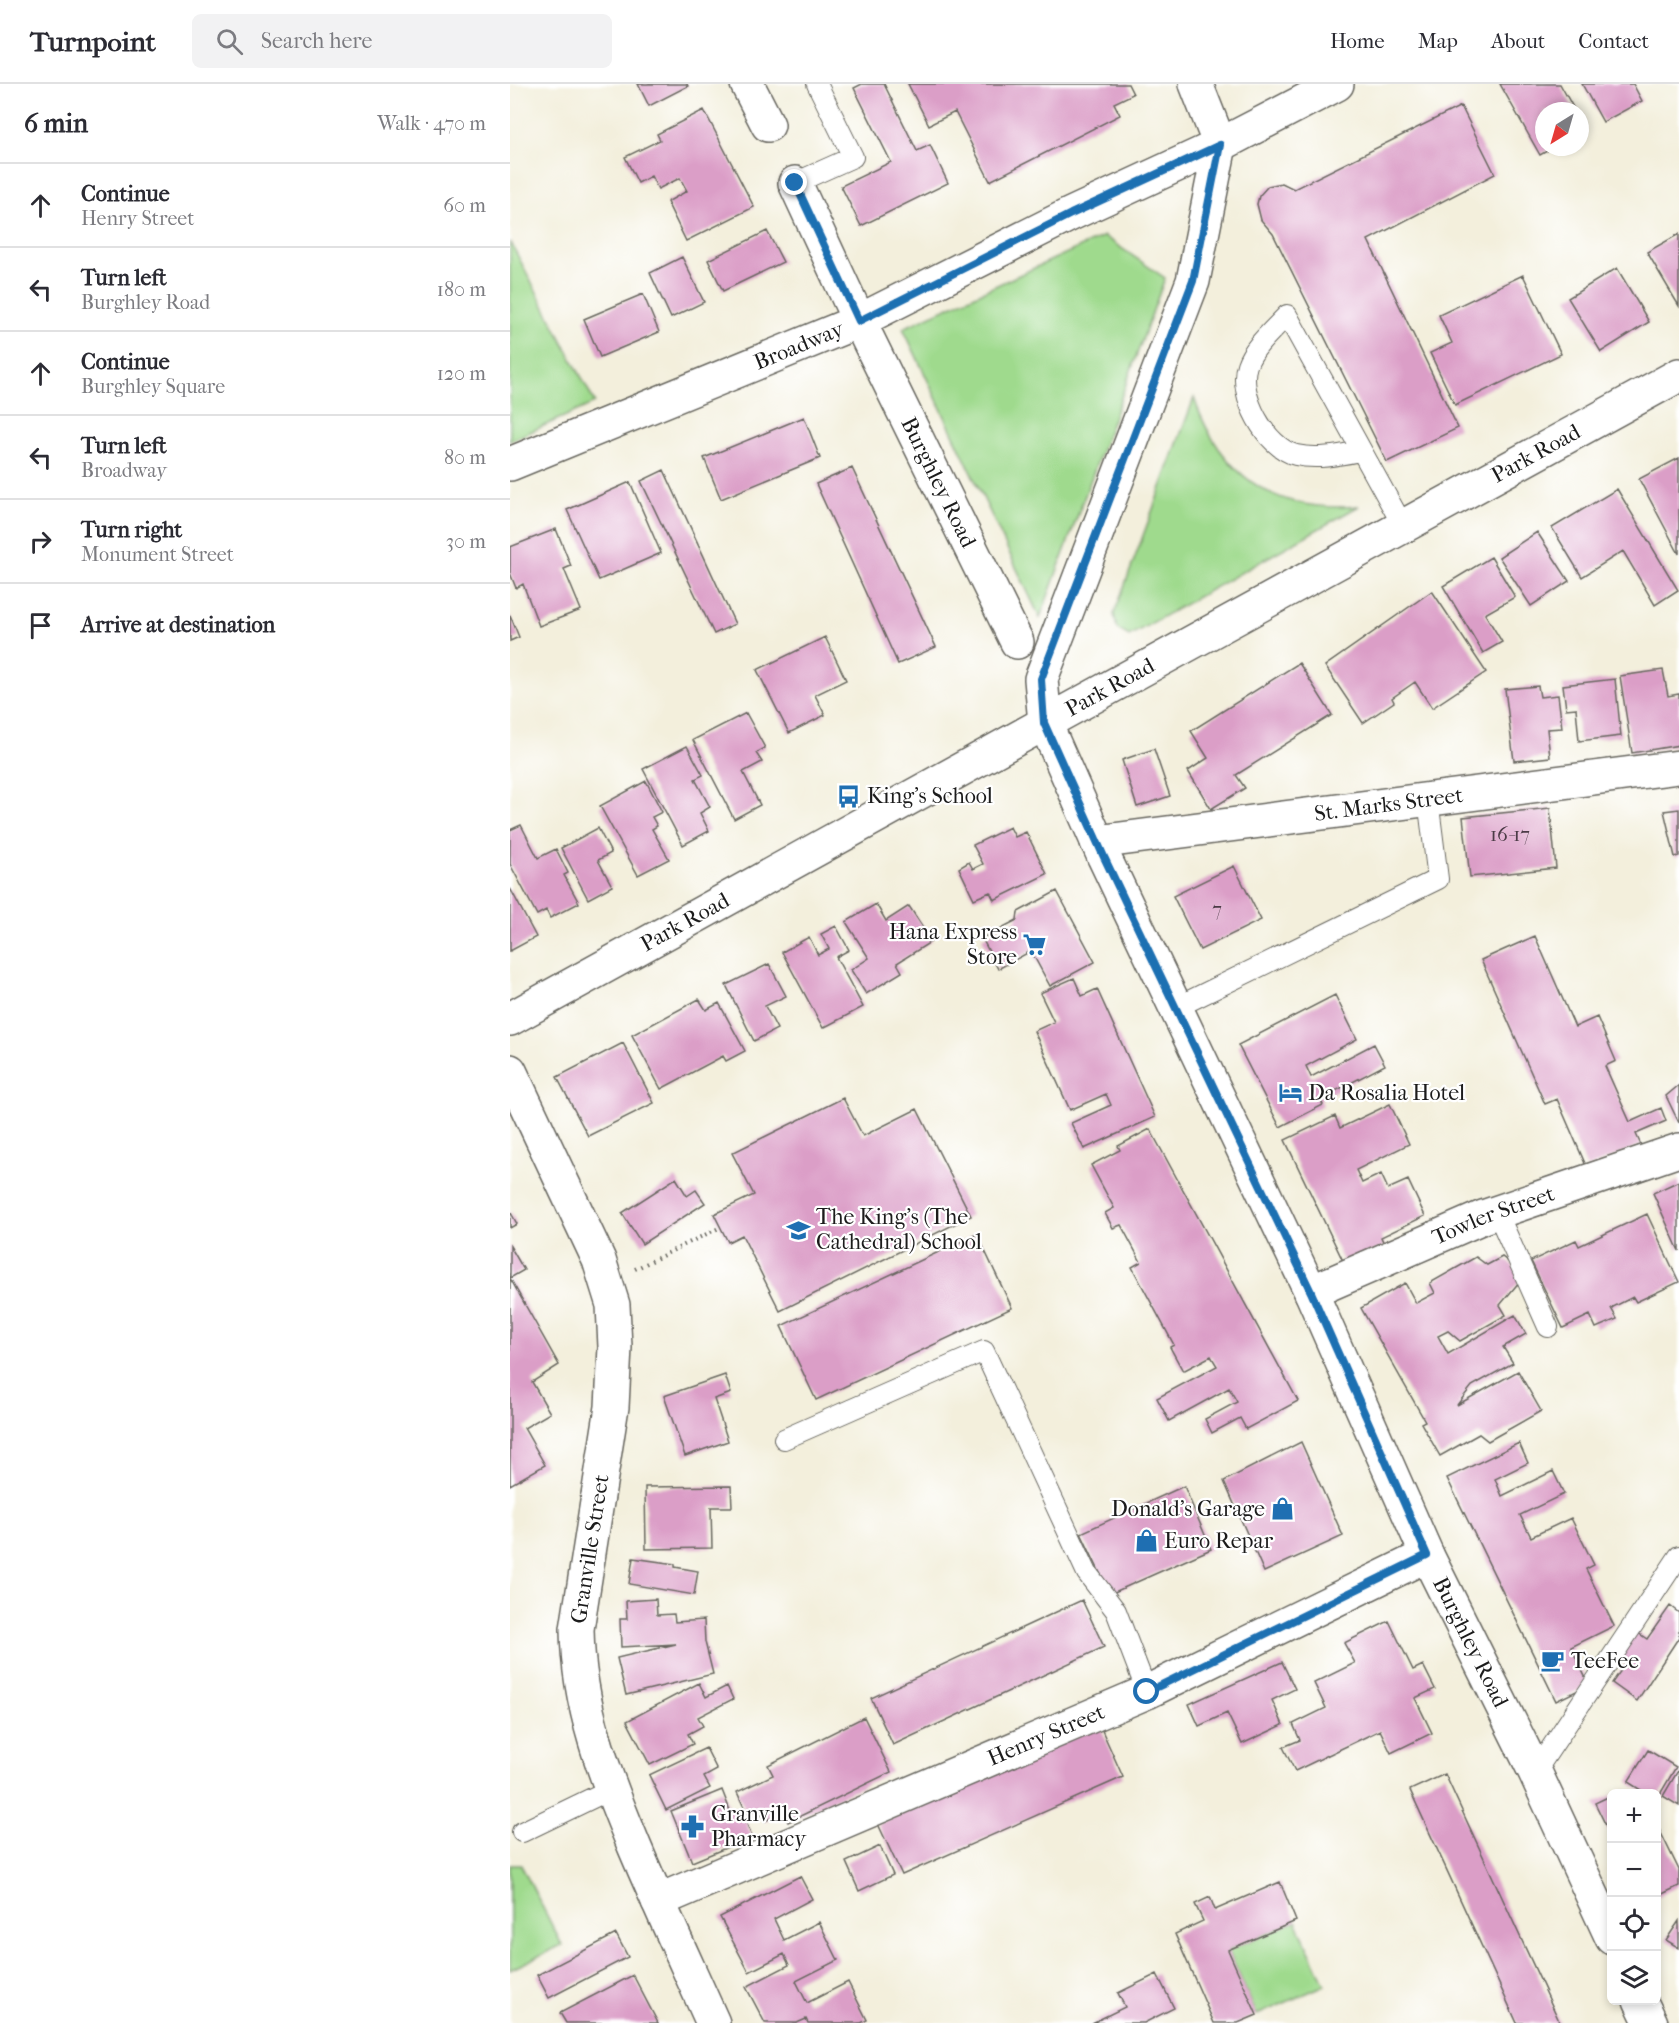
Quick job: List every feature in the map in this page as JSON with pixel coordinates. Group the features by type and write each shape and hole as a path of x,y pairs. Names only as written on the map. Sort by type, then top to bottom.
{"street":[{"path":"747,84 768,125"},
{"path":"1044,723 1041,679 1193,281 1220,145 1196,84"},
{"name":"Broadway","path":"510,464 859,321 1078,211 1220,145 1337,84"},
{"name":"Burghley Road","path":"795,183 859,321 1017,642"},
{"name":"Park Road","path":"510,1019 1679,375"},
{"name":"Burghley Road","path":"1044,723 1097,842 1311,1292 1427,1555 1535,1772 1607,1929"},
{"name":"St. Marks Street","path":"1097,842 1679,767"},
{"name":"Granville Street","path":"511,1076 599,1260 613,1305 615,1347 612,1407 577,1629 577,1664 582,1698 611,1789 713,2023"},
{"name":"Towler Street","path":"1311,1292 1497,1212 1679,1150"},
{"name":"Henry Street","path":"658,1900 1147,1692 1427,1555"},
{"path":"1643,2005 1651,2023"}],"lane":[{"path":"795,183 853,157 817,84"},
{"path":"1360,451 1321,457 1294,455 1273,440 1255,417 1244,386 1247,365 1287,315 1403,526"},
{"path":"1175,1008 1438,879 1428,799"},
{"path":"1497,1212 1548,1327"},
{"path":"784,1439 984,1351 1088,1573 1116,1611 1147,1692"},
{"path":"1535,1772 1679,1556"},
{"path":"522,1832 611,1789"}],"path":[{"path":"630,1272 721,1227"}],"green space":[{"path":"1104,236 1165,278 1040,618 903,328"},
{"path":"510,241 595,403 510,441"},
{"path":"1194,398 1205,425 1219,449 1236,469 1255,484 1277,496 1302,503 1329,507 1359,506 1129,636 1117,629 1114,614"},
{"path":"510,1865 521,1865 562,1945 510,1970"},
{"path":"1296,1921 1325,1985 1257,2015 1228,1950"}],"building":[{"path":"638,84 687,84 688,86 649,106"},
{"path":"862,84 884,84 917,151 930,145 948,183 861,226 841,186 891,162 854,88"},
{"path":"908,84 1128,84 1133,94 1114,103 1120,115 990,181 955,112 929,125"},
{"path":"1500,84 1560,84 1570,102 1535,102 1535,146"},
{"path":"1582,84 1633,84 1642,101 1603,122"},
{"path":"1461,106 1495,174 1368,240 1458,428 1387,462 1273,234 1261,220 1257,204 1259,196 1268,186 1282,183 1294,189"},
{"path":"704,110 754,207 686,241 667,202 687,191 680,178 658,189 651,176 638,183 625,157 660,140 657,134"},
{"path":"767,231 783,262 723,291 708,260"},
{"path":"1679,234 1679,306 1647,252"},
{"path":"682,257 704,302 671,318 650,273"},
{"path":"1617,268 1649,322 1601,352 1568,298"},
{"path":"1523,275 1561,354 1455,405 1430,353 1452,343 1439,315"},
{"path":"643,294 659,332 600,357 584,319"},
{"path":"804,417 820,458 721,499 704,458"},
{"path":"1679,458 1679,554 1639,479"},
{"path":"852,468 936,647 898,664 816,484"},
{"path":"664,470 735,624 714,634 641,481"},
{"path":"630,482 661,553 599,580 567,510"},
{"path":"1617,489 1678,590 1655,605 1623,551 1582,577 1552,528"},
{"path":"556,529 571,566 564,569 581,610 539,626 523,584 516,588 510,573 510,547"},
{"path":"1537,532 1569,581 1531,606 1499,557"},
{"path":"1491,557 1515,597 1485,614 1502,642 1483,653 1443,586"},
{"path":"1432,591 1486,672 1432,708 1415,682 1392,698 1394,702 1363,723 1325,666"},
{"path":"510,615 519,637 510,641"},
{"path":"825,637 846,680 815,695 825,715 789,733 757,670"},
{"path":"1299,663 1332,715 1236,775 1245,788 1211,809 1188,771 1208,758 1191,731"},
{"path":"1663,670 1668,696 1679,694 1679,745 1632,753 1620,676"},
{"path":"1615,679 1621,736 1579,741 1576,708 1566,709 1563,685"},
{"path":"1538,686 1540,697 1558,695 1562,728 1547,729 1550,757 1514,761 1505,689"},
{"path":"746,713 765,748 756,753 762,762 743,772 760,805 734,819 693,740"},
{"path":"687,746 703,775 695,779 710,807 700,813 709,831 683,845 643,769"},
{"path":"1154,749 1170,796 1137,807 1122,760"},
{"path":"646,781 662,812 652,817 657,826 652,829 669,859 638,875 600,806"},
{"path":"1550,808 1556,868 1470,877 1463,817"},
{"path":"1679,809 1679,856 1675,857 1664,811"},
{"path":"521,825 538,858 556,849 568,873 564,875 579,903 550,918 546,910 537,915 510,864 510,830"},
{"path":"1010,827 1015,837 1026,832 1047,874 994,900 990,892 974,899 959,868 969,862 973,869 983,864 973,845"},
{"path":"598,828 611,853 598,860 612,886 588,899 561,848"},
{"path":"1234,866 1261,920 1200,950 1173,896"},
{"path":"510,888 536,937 510,951"},
{"name":"Hana Express Store","path":"1057,891 1095,962 1050,986 1031,951 998,969 982,938 1017,920 1018,912"},
{"path":"876,904 886,921 909,906 932,941 897,963 902,972 866,994 851,970 869,958 846,922"},
{"path":"836,926 849,950 836,957 863,1007 823,1028 782,952 809,937 818,955 829,949 821,934"},
{"path":"1535,936 1575,1027 1597,1017 1616,1061 1605,1066 1630,1122 1661,1108 1666,1121 1636,1134 1641,1145 1587,1168 1557,1099 1545,1104 1481,960"},
{"path":"769,964 786,996 765,1006 777,1029 754,1041 726,985"},
{"path":"1074,978 1082,996 1097,989 1155,1117 1084,1149 1071,1123 1111,1105 1106,1094 1070,1110 1034,1031 1054,1022 1040,993"},
{"path":"1335,995 1357,1039 1306,1066 1311,1077 1374,1044 1385,1065 1320,1099 1323,1105 1280,1127 1238,1045"},
{"path":"699,999 706,1010 719,1003 745,1051 726,1061 723,1056 661,1089 632,1035"},
{"path":"623,1043 654,1103 588,1136 557,1077"},
{"path":"1679,1085 1679,1123 1666,1096"},
{"name":"The King's (The Cathedral) School","path":"843,1098 863,1136 917,1109 971,1216 780,1311 742,1235 728,1242 714,1214 754,1195 732,1153"},
{"path":"1390,1104 1409,1144 1356,1170 1362,1183 1381,1174 1388,1189 1408,1180 1425,1216 1381,1237 1385,1246 1345,1265 1285,1140 1335,1116 1340,1128"},
{"path":"1150,1129 1298,1401 1246,1429 1240,1418 1212,1433 1205,1419 1237,1402 1229,1388 1169,1421 1157,1398 1217,1366 1211,1356 1183,1371 1170,1347 1174,1345 1132,1267 1141,1262 1121,1225 1113,1228 1105,1213 1114,1208 1091,1165 1120,1150 1118,1146"},
{"path":"676,1178 687,1196 696,1190 705,1203 642,1244 622,1213"},
{"path":"1679,1181 1679,1251 1653,1193"},
{"path":"510,1211 517,1224 510,1228"},
{"path":"1647,1214 1679,1282 1636,1302 1633,1297 1611,1308 1617,1319 1596,1328 1590,1315 1563,1328 1531,1261 1576,1240 1579,1246"},
{"path":"977,1234 1012,1308 816,1400 781,1326"},
{"path":"510,1246 524,1270 510,1278"},
{"path":"1476,1257 1487,1265 1502,1257 1525,1275 1500,1305 1506,1315 1460,1341 1448,1331 1438,1336 1448,1354 1515,1315 1526,1334 1503,1347 1513,1363 1472,1386 1457,1405 1518,1371 1541,1411 1488,1441 1479,1434 1440,1456 1421,1423 1425,1421 1361,1308 1405,1283 1416,1303 1435,1293 1430,1283"},
{"path":"510,1278 559,1365 532,1382 550,1413 524,1428 545,1465 510,1485"},
{"path":"725,1375 731,1393 714,1399 728,1441 685,1456 664,1396"},
{"name":"Donald's Garage","path":"1301,1442 1343,1536 1264,1572 1224,1481"},
{"path":"1519,1443 1528,1463 1495,1479 1502,1496 1553,1471 1564,1494 1520,1515 1531,1537 1571,1518 1594,1565 1586,1569 1614,1626 1571,1647 1589,1685 1556,1701 1447,1478"},
{"path":"731,1486 732,1507 711,1507 712,1548 646,1549 645,1487"},
{"name":"Euro Repar","path":"1184,1486 1211,1549 1110,1594 1081,1533"},
{"path":"633,1558 675,1564 675,1567 698,1571 694,1595 629,1584"},
{"path":"656,1599 657,1615 674,1614 675,1622 704,1620 705,1642 713,1674 626,1695 617,1658 676,1644 621,1647 620,1619 627,1619 626,1601"},
{"path":"1082,1600 1104,1647 893,1745 871,1698"},
{"path":"1670,1606 1679,1613 1679,1637 1637,1701 1612,1683 1626,1663 1617,1656 1635,1631 1647,1639"},
{"path":"1389,1621 1413,1670 1423,1665 1435,1689 1415,1698 1432,1733 1391,1753 1380,1730 1295,1771 1283,1747 1300,1740 1293,1724 1326,1708 1314,1683 1355,1663 1344,1643"},
{"path":"1282,1662 1295,1689 1272,1700 1283,1725 1242,1744 1227,1713 1199,1726 1189,1704"},
{"path":"699,1683 706,1697 727,1686 733,1699 698,1717 703,1726 688,1734 693,1744 650,1765 627,1721"},
{"path":"864,1717 891,1772 788,1822 783,1812 765,1821 758,1808 747,1814 737,1792 773,1775 768,1765"},
{"path":"1100,1726 1123,1777 902,1875 878,1824"},
{"path":"706,1748 717,1770 704,1777 710,1788 666,1810 649,1775"},
{"path":"1648,1750 1676,1767 1661,1792 1661,1789 1639,1789 1628,1782"},
{"path":"1679,1769 1679,1806 1663,1796"},
{"path":"1445,1774 1560,2023 1517,2023 1410,1790"},
{"path":"722,1790 731,1813 741,1809 752,1837 692,1862 671,1811"},
{"path":"1607,1797 1607,1828 1595,1803"},
{"path":"1661,1833 1679,1870 1679,1886 1661,1895"},
{"path":"880,1846 893,1875 859,1891 846,1862"},
{"path":"800,1876 812,1899 774,1919 784,1940 819,1922 838,1960 796,1981 807,2003 848,1982 867,2020 861,2023 808,2023 806,2019 797,2023 765,2023 746,1987 789,1965 784,1954 749,1972 720,1917"},
{"path":"1280,1882 1296,1921 1228,1950 1257,2015 1238,2023 1214,2023 1175,1934 1203,1921 1195,1904 1210,1897 1215,1910"},
{"path":"1679,1921 1679,1948 1666,1940"},
{"path":"616,1934 628,1957 549,1998 537,1975"},
{"path":"1157,1974 1174,2008 1144,2023 1092,2023 1125,2007 1118,1993"},
{"path":"633,1975 658,2023 566,2023 560,2013"}],"place":[{"name":"King's School","path":"849,796"},
{"name":"Hana Express Store","path":"1035,945"},
{"name":"Da Rosalia Hotel","path":"1290,1093"},
{"name":"The King's (The Cathedral) School","path":"798,1230"},
{"name":"Donald's Garage","path":"1283,1509"},
{"name":"Euro Repar","path":"1146,1541"},
{"name":"TeeFee","path":"1553,1661"},
{"name":"Granville Pharmacy","path":"693,1827"}],"route":[{"path":"795,183 859,321 1071,214 1220,145 1193,281 1064,612 1041,679 1044,723 1104,857 1311,1292 1427,1555 1147,1692"}]}
